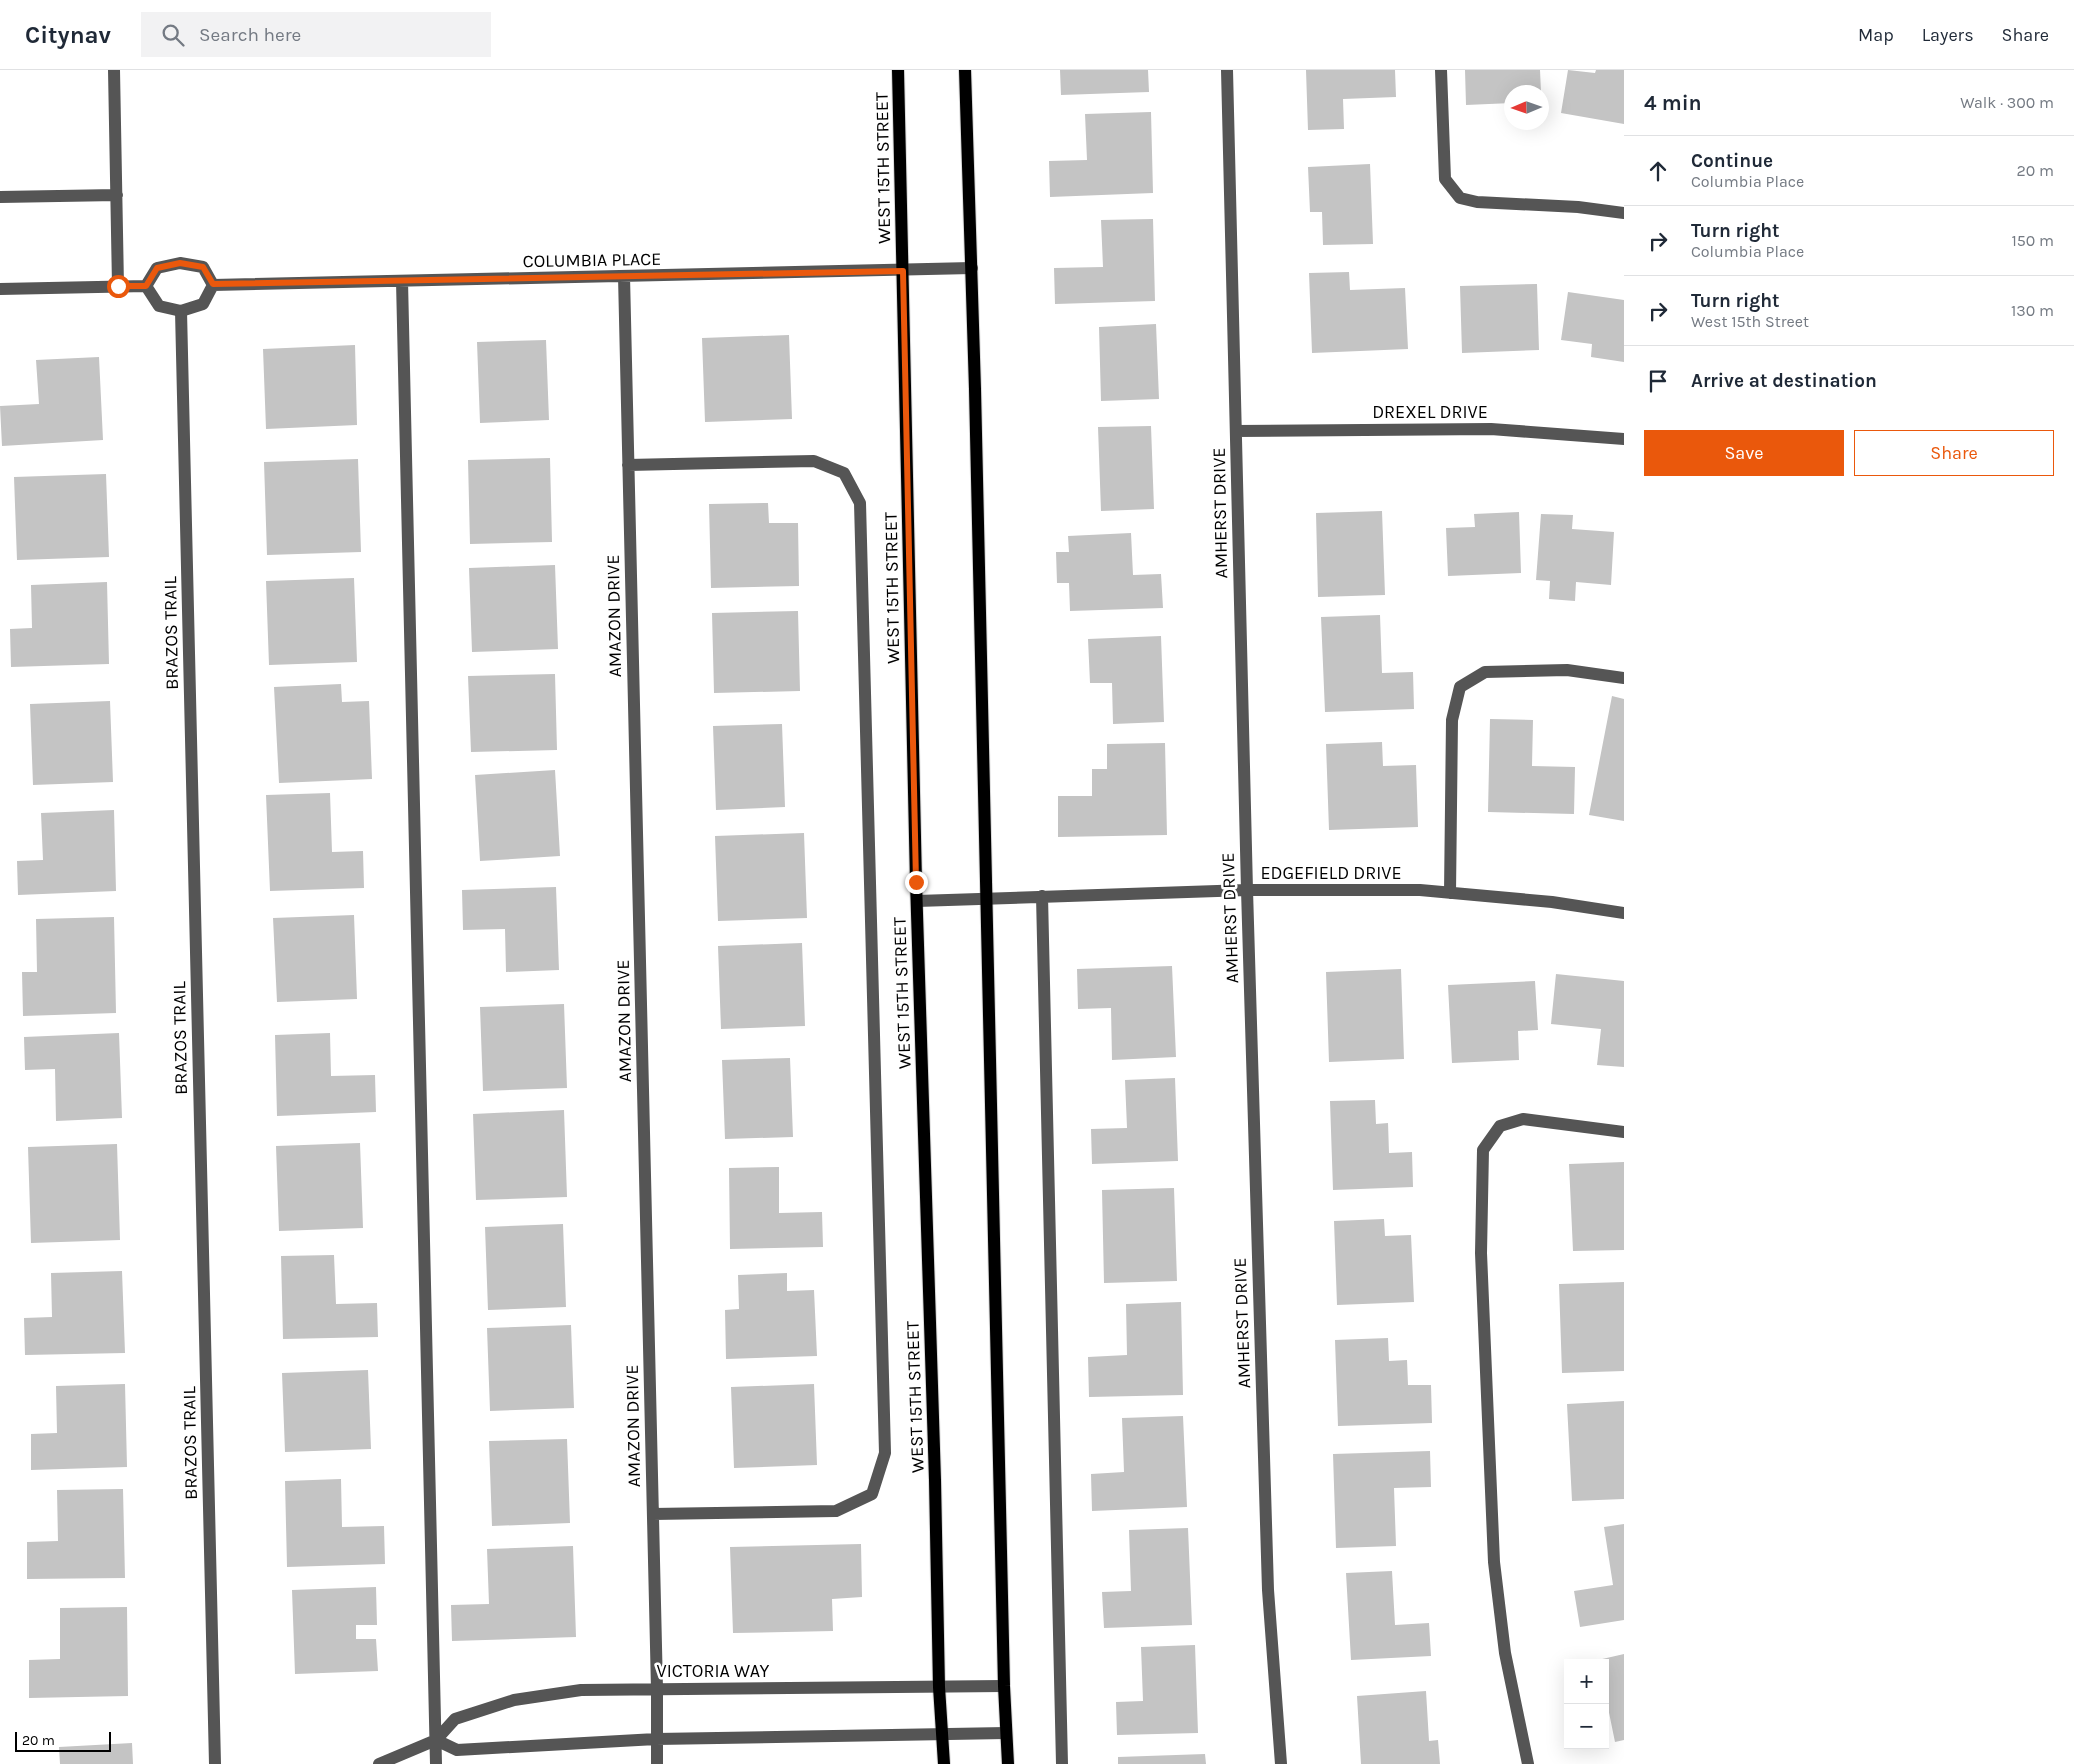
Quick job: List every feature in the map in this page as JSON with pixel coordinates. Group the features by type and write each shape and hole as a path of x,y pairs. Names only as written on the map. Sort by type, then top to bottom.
{"main road":[{"name":"WEST 15TH STREET","path":"898,70 917,901 935,1480 939,1687 944,1764"},
{"path":"965,70 972,268 1004,1686 1008,1764"}],"street":[{"path":"114,70 118,286"},
{"name":"AMHERST DRIVE","path":"1227,70 1247,890 1268,1590 1281,1764"},
{"path":"1441,70 1445,179 1460,198 1477,202 1578,207 1624,213"},
{"path":"0,197 117,195"},
{"path":"180,263 203,267 213,284 203,304 181,311 159,306 146,286 157,268 180,263"},
{"name":"COLUMBIA PLACE","path":"213,284 903,271 972,268"},
{"name":"AMAZON DRIVE","path":"624,276 657,1689 657,1764"},
{"path":"402,281 436,1764"},
{"path":"0,289 146,286"},
{"name":"BRAZOS TRAIL","path":"181,311 215,1764"},
{"name":"DREXEL DRIVE","path":"1236,431 1491,429 1624,440"},
{"path":"628,465 814,461 844,473 860,503 886,1453 872,1494 836,1511 653,1514"},
{"path":"1450,893 1452,720 1460,687 1485,672 1567,670 1624,678"},
{"name":"EDGEFIELD DRIVE","path":"917,901 1247,890 1420,890 1552,902 1624,913"},
{"path":"1042,896 1062,1764"},
{"path":"1528,1764 1505,1653 1494,1562 1481,1253 1483,1150 1500,1126 1523,1119 1624,1132"},
{"name":"VICTORIA WAY","path":"379,1764 436,1740 455,1719 514,1700 581,1690 1004,1686"},
{"path":"436,1740 457,1750 656,1738 1006,1734"}],"building":[{"path":"1060,70 1148,70 1149,92 1061,95"},
{"path":"1306,70 1395,70 1396,97 1343,99 1344,129 1308,130"},
{"path":"1465,70 1540,70 1541,85 1504,85 1504,103 1466,105"},
{"path":"1568,70 1595,73 1596,70 1624,70 1624,124 1561,113"},
{"path":"1151,112 1153,193 1050,197 1049,161 1087,160 1085,114"},
{"path":"1370,164 1373,244 1323,245 1322,212 1310,212 1308,167"},
{"path":"1153,219 1155,301 1055,304 1054,268 1103,267 1101,220"},
{"path":"1349,272 1350,290 1405,288 1408,349 1312,353 1309,273"},
{"path":"1537,284 1539,350 1462,353 1460,286"},
{"path":"1568,292 1624,300 1624,362 1591,357 1592,344 1561,340"},
{"path":"1156,324 1159,399 1101,401 1099,327"},
{"path":"789,335 792,419 705,422 702,338"},
{"path":"546,340 549,420 480,423 477,342"},
{"path":"355,345 357,425 266,429 263,349"},
{"path":"99,357 103,440 2,446 0,406 39,404 36,360"},
{"path":"1151,426 1154,509 1101,511 1098,427"},
{"path":"550,458 552,542 470,544 468,460"},
{"path":"358,459 361,552 267,555 264,462"},
{"path":"106,474 109,557 17,560 14,477"},
{"path":"768,503 769,523 798,523 799,586 711,588 709,504"},
{"path":"1382,511 1385,595 1318,597 1316,513"},
{"path":"1519,512 1521,573 1448,576 1446,528 1475,527 1474,514"},
{"path":"1541,514 1573,515 1572,529 1614,532 1611,585 1576,582 1575,601 1549,599 1550,581 1536,580"},
{"path":"1131,533 1133,575 1161,574 1163,608 1070,611 1069,583 1057,583 1056,552 1069,552 1068,536"},
{"path":"555,565 558,649 472,652 469,568"},
{"path":"354,578 357,662 269,665 266,581"},
{"path":"107,582 109,664 11,667 10,629 32,628 31,585"},
{"path":"798,611 800,691 714,693 712,613"},
{"path":"1380,615 1382,673 1413,672 1414,709 1325,712 1321,617"},
{"path":"1161,636 1164,722 1113,724 1112,683 1090,683 1088,639"},
{"path":"555,674 557,750 471,752 468,676"},
{"path":"341,684 342,702 369,701 372,779 279,783 274,687"},
{"path":"1612,696 1624,699 1624,821 1589,815"},
{"path":"110,701 113,782 33,785 30,704"},
{"path":"1490,719 1533,720 1532,766 1575,767 1574,814 1488,812"},
{"path":"782,724 785,807 716,810 713,726"},
{"path":"1382,742 1383,766 1416,765 1418,827 1329,830 1326,744"},
{"path":"1165,743 1167,835 1058,837 1058,796 1092,796 1092,769 1107,769 1107,744"},
{"path":"555,770 560,856 480,861 475,775"},
{"path":"330,793 332,852 363,851 364,888 270,891 266,795"},
{"path":"114,810 116,891 18,895 17,861 43,860 41,813"},
{"path":"804,833 807,918 718,921 715,836"},
{"path":"556,887 559,970 506,972 505,929 463,930 462,890"},
{"path":"354,915 357,999 277,1002 273,918"},
{"path":"114,917 116,1013 23,1016 22,972 37,972 36,919"},
{"path":"802,943 805,1026 721,1029 718,946"},
{"path":"1172,966 1176,1057 1112,1060 1111,1008 1078,1009 1077,969"},
{"path":"1401,969 1404,1059 1329,1062 1326,972"},
{"path":"1556,974 1624,981 1624,1067 1597,1065 1601,1029 1551,1024"},
{"path":"1535,981 1538,1030 1518,1031 1519,1060 1452,1063 1448,985"},
{"path":"564,1004 567,1088 483,1091 480,1007"},
{"path":"119,1033 122,1118 56,1121 55,1069 25,1070 24,1037"},
{"path":"330,1033 331,1076 375,1075 376,1112 277,1116 275,1035"},
{"path":"790,1058 793,1137 725,1139 722,1060"},
{"path":"1175,1078 1178,1161 1092,1164 1091,1129 1127,1128 1125,1080"},
{"path":"1375,1100 1376,1124 1388,1123 1389,1153 1412,1152 1413,1187 1333,1190 1330,1101"},
{"path":"564,1110 567,1197 476,1200 473,1114"},
{"path":"360,1143 363,1228 279,1231 276,1146"},
{"path":"117,1144 120,1240 31,1243 28,1147"},
{"path":"1624,1162 1624,1250 1573,1251 1569,1164"},
{"path":"779,1167 779,1213 822,1212 823,1247 730,1249 729,1168"},
{"path":"1174,1188 1177,1281 1104,1283 1102,1190"},
{"path":"1384,1219 1385,1236 1411,1235 1414,1302 1337,1305 1334,1221"},
{"path":"563,1224 566,1307 488,1310 485,1227"},
{"path":"334,1255 336,1304 377,1303 378,1337 283,1339 281,1256"},
{"path":"122,1271 125,1353 25,1355 24,1318 52,1317 51,1273"},
{"path":"787,1273 787,1291 814,1290 817,1356 726,1359 725,1310 739,1309 738,1275"},
{"path":"1624,1282 1624,1371 1562,1373 1559,1284"},
{"path":"1181,1302 1183,1395 1089,1397 1088,1357 1127,1355 1126,1304"},
{"path":"571,1325 574,1408 490,1411 487,1328"},
{"path":"1388,1338 1389,1361 1407,1360 1408,1385 1431,1385 1432,1423 1338,1426 1335,1340"},
{"path":"368,1370 371,1449 285,1452 282,1373"},
{"path":"125,1384 127,1467 31,1470 31,1434 57,1433 56,1386"},
{"path":"814,1384 817,1465 734,1468 731,1387"},
{"path":"1624,1401 1624,1499 1572,1501 1567,1404"},
{"path":"1183,1416 1187,1507 1092,1511 1091,1474 1124,1472 1122,1418"},
{"path":"567,1439 570,1523 492,1526 489,1441"},
{"path":"1430,1451 1431,1487 1394,1488 1396,1546 1336,1548 1333,1454"},
{"path":"341,1479 342,1527 384,1526 385,1564 287,1567 285,1481"},
{"path":"123,1489 125,1578 27,1579 27,1542 58,1541 57,1490"},
{"path":"1624,1524 1624,1620 1580,1627 1574,1591 1613,1585 1604,1527"},
{"path":"1188,1528 1192,1625 1104,1628 1102,1592 1131,1591 1129,1530"},
{"path":"861,1544 862,1597 832,1599 833,1631 733,1633 730,1547"},
{"path":"573,1546 576,1637 452,1641 451,1605 489,1604 487,1549"},
{"path":"1392,1571 1395,1625 1429,1623 1431,1656 1351,1660 1346,1573"},
{"path":"376,1587 377,1625 356,1625 356,1639 376,1639 378,1671 295,1674 292,1590"},
{"path":"127,1607 128,1696 29,1698 29,1660 60,1659 60,1608"},
{"path":"1195,1645 1198,1733 1117,1735 1116,1702 1143,1701 1141,1647"},
{"path":"1624,1654 1624,1740 1615,1742 1609,1713 1609,1659 1602,1659"},
{"path":"1426,1691 1429,1741 1438,1740 1440,1764 1361,1764 1357,1696"},
{"path":"132,1743 133,1764 60,1764 59,1747"},
{"path":"1205,1754 1206,1764 1118,1764 1118,1757"}],"route":[{"path":"118,286 146,286 157,268 180,263 203,267 213,284 903,271 916,882"}]}
